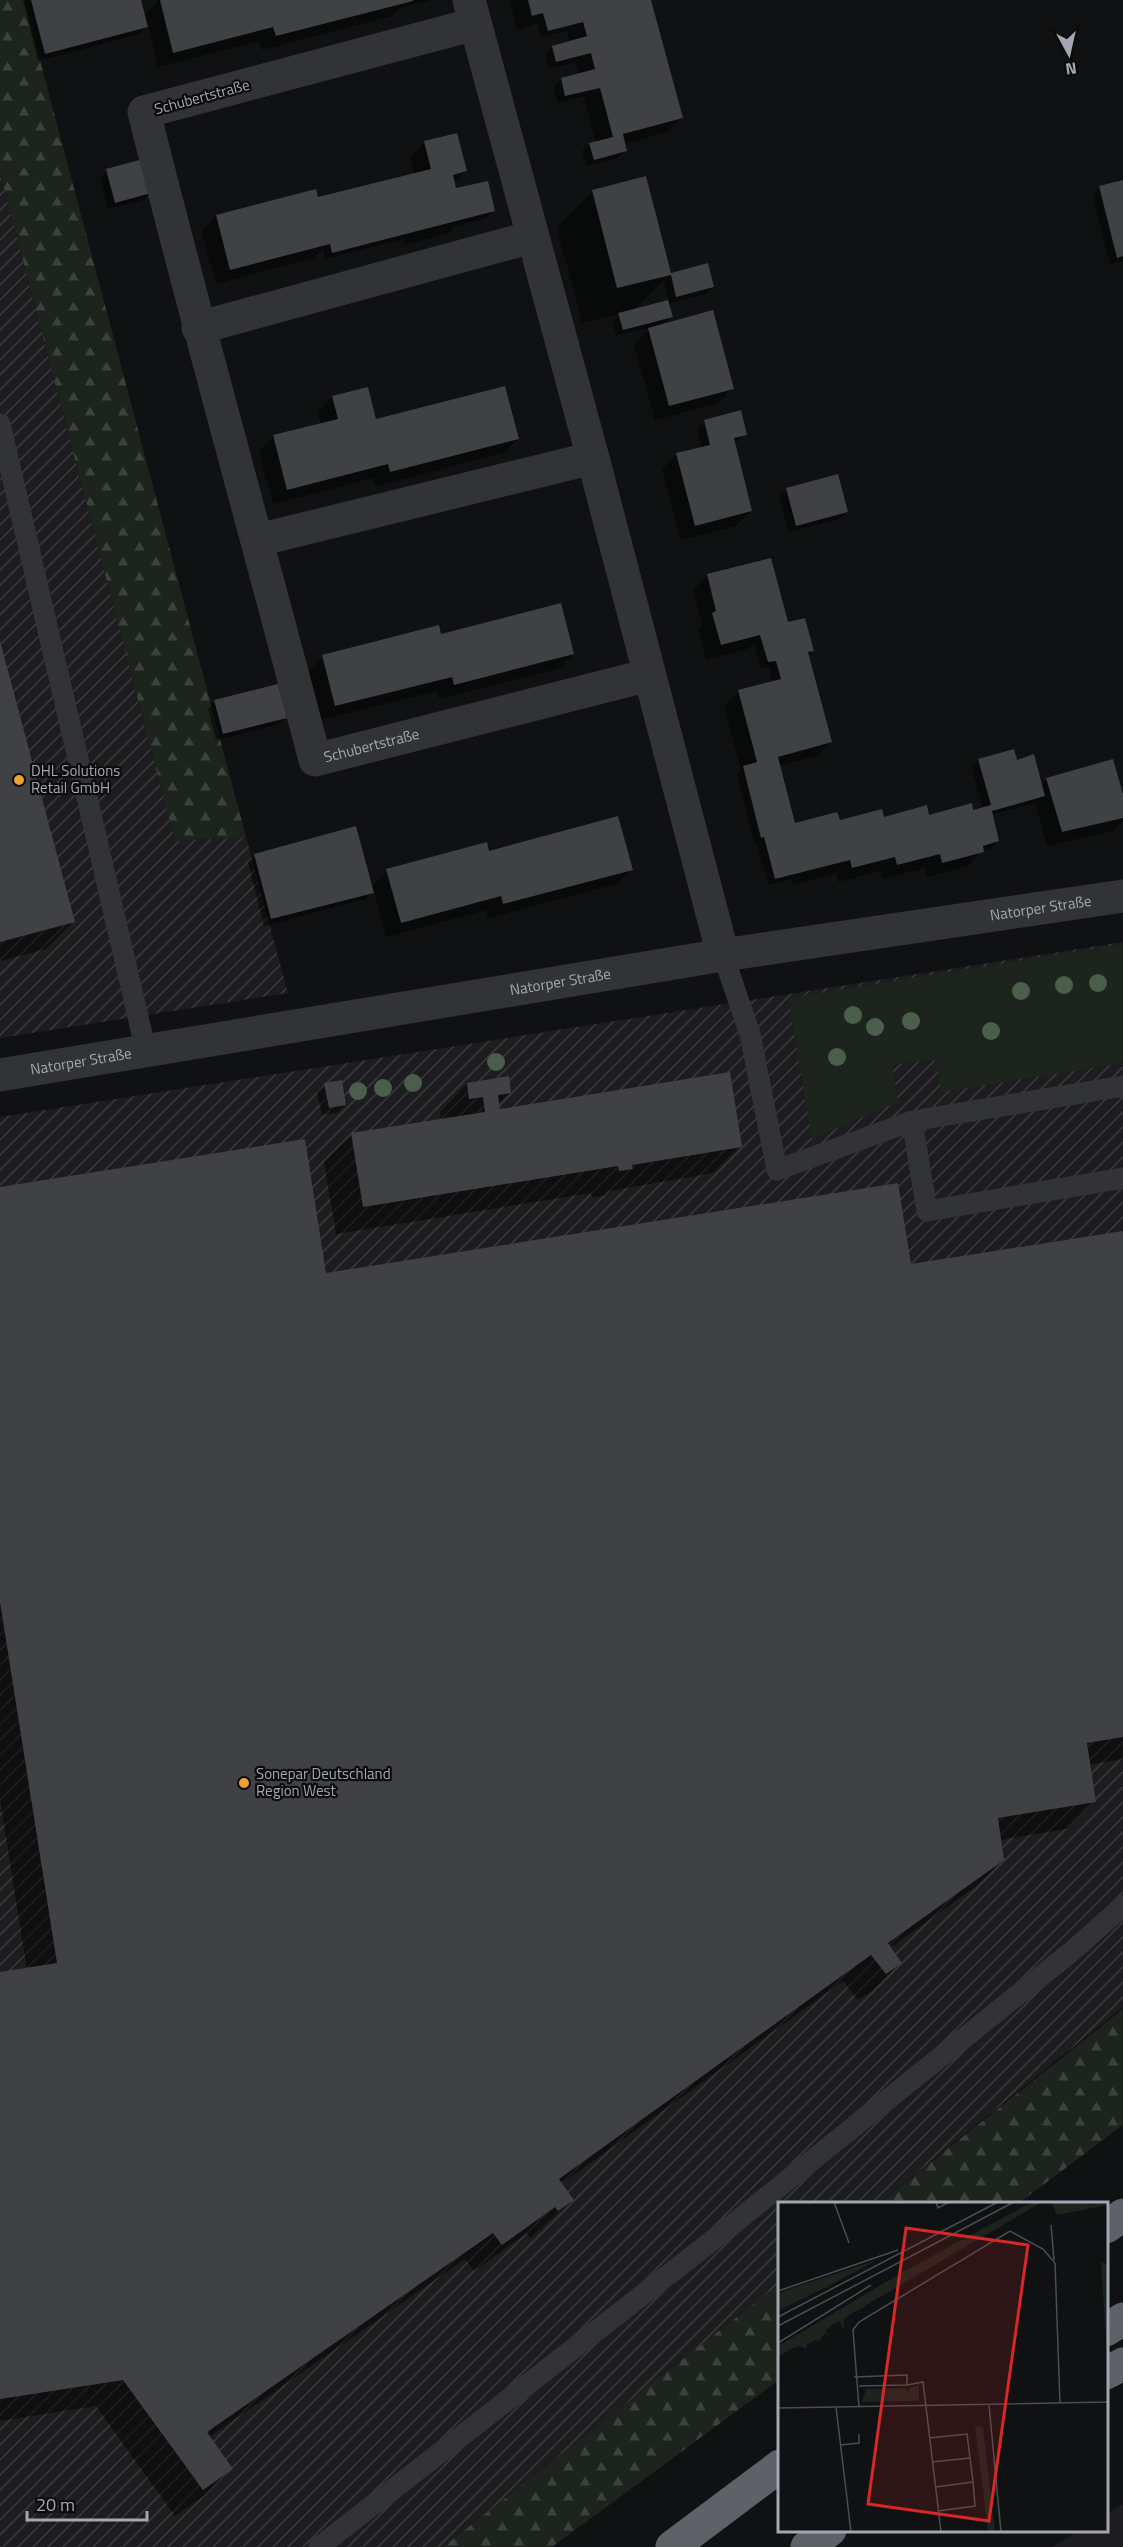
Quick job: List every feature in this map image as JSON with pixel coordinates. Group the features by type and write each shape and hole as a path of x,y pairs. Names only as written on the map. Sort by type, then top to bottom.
{"highway":[{"path":"1108,2226 1123,2215"},
{"path":"1108,2330 1123,2319"},
{"path":"1108,2372 1123,2364"},
{"path":"672,2547 778,2468"},
{"path":"807,2547 827,2532"}],"street":[{"name":"Schubertstraße","path":"649,675 315,760 258,540 198,328 144,112 472,12 593,458 723,955"},
{"path":"198,328 532,237"},
{"path":"258,540 593,458"},
{"name":"Natorper Straße","path":"0,1075 723,955 1123,896"}],"lane":[{"path":"0,424 146,1051"},
{"path":"723,955 750,1034 777,1170 912,1121 1123,1086"},
{"path":"912,1121 927,1211 1123,1178"},
{"path":"320,2547 718,2236 1071,1952 1123,1906"}],"shaded area":[{"path":"0,173 175,841 246,837 288,993 0,1038"},
{"path":"1123,942 1123,2007 880,2202 778,2202 778,2285 443,2547 0,2547 0,1117"},
{"path":"1123,2504 1123,2547 1052,2547 1077,2532 1108,2532 1108,2513"}],"green space":[{"path":"0,0 24,0 246,837 175,841 0,173"},
{"path":"1123,944 1123,1063 941,1092 935,1059 892,1065 898,1102 812,1139 788,998"},
{"path":"1123,2009 1123,2125 1020,2202 881,2202"},
{"path":"778,2285 778,2381 552,2547 443,2547"}],"building":[{"path":"31,0 141,0 148,27 45,54"},
{"path":"160,0 413,1 276,36 273,27 173,53"},
{"path":"528,0 651,0 683,118 623,134 627,151 594,160 589,143 613,137 600,88 565,96 561,78 595,69 591,53 556,62 552,46 587,36 583,22 548,31 543,13 532,16"},
{"path":"457,133 467,171 453,175 456,188 488,181 495,211 332,253 330,244 230,270 216,215 316,189 318,197 431,169 424,141"},
{"path":"143,159 151,193 115,203 106,169"},
{"path":"646,176 671,273 708,263 714,287 676,297 671,275 617,288 592,190"},
{"path":"1123,180 1123,256 1117,258 1099,186"},
{"path":"668,300 673,317 623,330 618,313"},
{"path":"713,310 734,389 669,406 648,328"},
{"path":"505,386 519,439 390,472 388,464 287,490 273,435 338,419 332,396 368,387 376,419"},
{"path":"741,410 747,435 734,438 752,511 695,526 676,453 710,445 704,420"},
{"path":"838,474 848,512 796,526 786,488"},
{"path":"771,558 788,622 805,618 814,651 808,652 832,742 778,757 795,823 837,812 840,820 882,809 884,817 927,805 929,815 972,803 973,810 991,805 978,759 1014,749 1017,760 1034,754 1045,796 992,811 999,841 983,846 984,852 942,863 940,854 897,865 895,857 852,868 850,860 775,879 764,837 761,838 743,766 757,762 738,690 781,679 776,661 768,662 760,635 721,645 712,613 716,611 707,574"},
{"path":"561,603 574,654 454,685 452,677 335,706 322,655 439,625 441,634"},
{"name":"DHL Solutions Retail GmbH","path":"0,641 75,922 0,942"},
{"path":"278,684 287,718 223,734 214,700"},
{"path":"1113,759 1123,794 1123,818 1062,832 1046,778"},
{"path":"618,816 633,870 503,904 501,896 401,923 386,869 487,842 489,851"},
{"path":"356,826 374,893 271,919 254,854"},
{"path":"730,1072 742,1147 632,1165 633,1169 619,1171 618,1166 363,1207 351,1133 485,1112 483,1097 469,1099 467,1083 509,1076 511,1093 498,1095 500,1109"},
{"path":"342,1080 346,1105 329,1108 324,1083"},
{"path":"305,1139 326,1273 898,1183 911,1264 1123,1231 1123,1737 1087,1743 1096,1802 998,1818 1004,1860 888,1943 902,1963 886,1974 871,1955 559,2179 574,2200 558,2211 555,2207 502,2245 493,2233 207,2432 233,2469 203,2490 123,2380 0,2399 0,1972 57,1963 0,1602 0,1187"}],"place":[{"name":"DHL Solutions Retail GmbH","path":"19,780"},
{"name":"Sonepar Deutschland Region West","path":"244,1783"}]}
